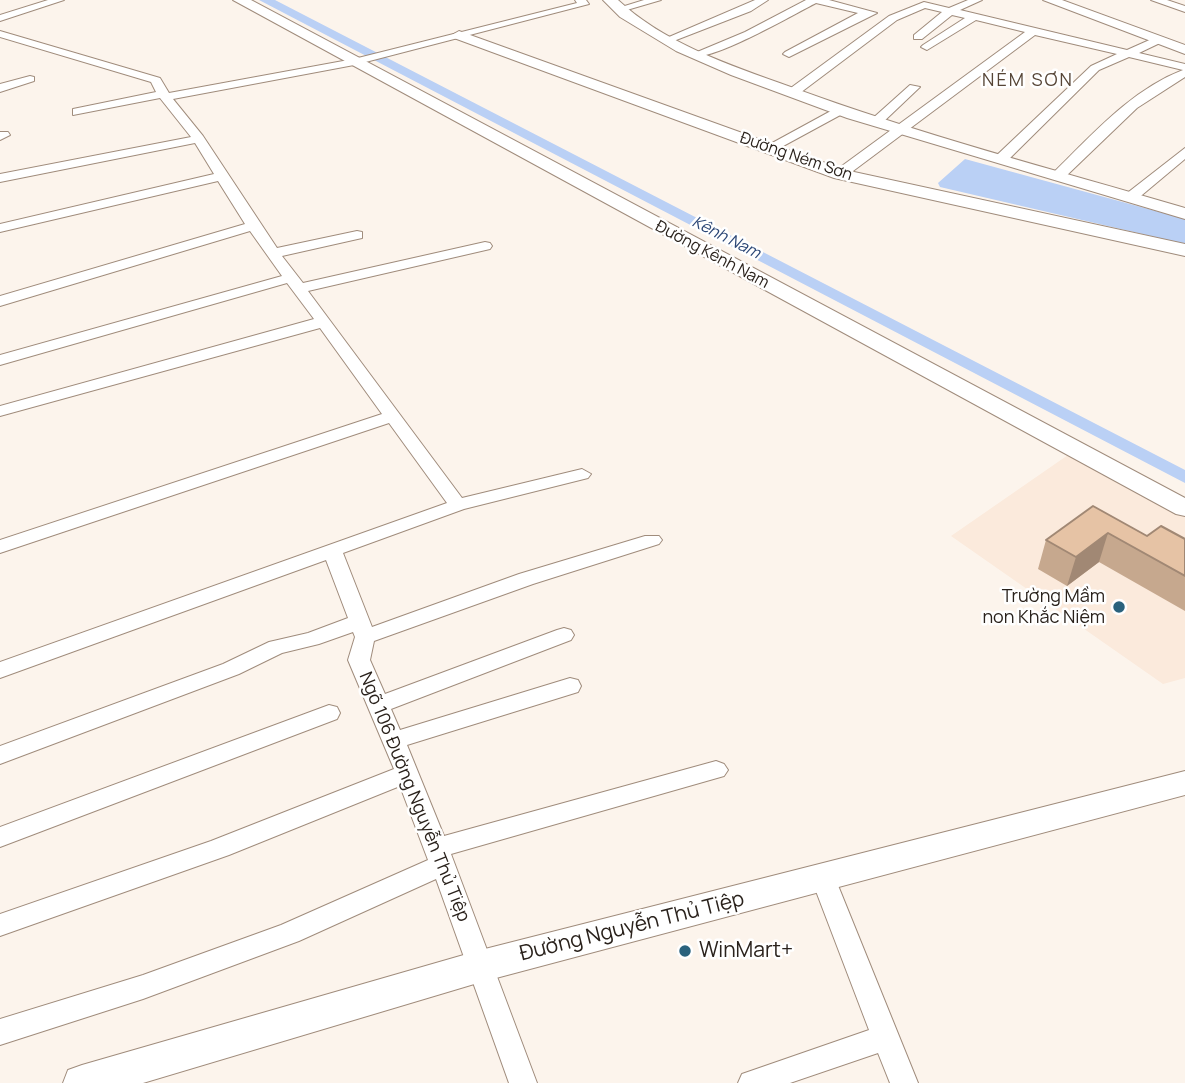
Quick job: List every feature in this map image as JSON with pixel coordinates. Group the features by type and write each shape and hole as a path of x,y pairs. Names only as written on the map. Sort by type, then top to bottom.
{"main road":[{"name":"Đường Kênh Nam","path":"240,0 1185,508"},
{"name":"Đường Nguyễn Thủ Tiệp","path":"82,1083 481,965 1185,783"}],"street":[{"path":"0,18 59,0"},
{"path":"77,113 354,62 584,4 580,0"},
{"path":"615,4 656,0"},
{"path":"667,40 747,9 763,0"},
{"path":"696,55 749,34 814,0 892,18"},
{"path":"918,37 950,11 977,0"},
{"path":"1050,0 1184,49"},
{"path":"1157,0 1185,9"},
{"path":"615,4 667,40 696,55 792,93 876,122 1185,214"},
{"path":"792,93 892,18 924,5 1185,67"},
{"path":"789,54 867,12"},
{"path":"927,47 974,17"},
{"path":"839,174 1033,31"},
{"path":"1,35 152,78 199,139 253,226 458,506"},
{"name":"Đường Ném Sơn","path":"459,36 839,174 1185,250"},
{"path":"1002,158 1095,68 1158,40"},
{"path":"1058,176 1159,84 1185,73"},
{"path":"0,89 30,79"},
{"path":"876,122 914,87"},
{"path":"769,148 840,110"},
{"path":"0,178 199,139"},
{"path":"1131,198 1185,152"},
{"path":"0,228 222,176"},
{"path":"0,301 253,226"},
{"path":"274,253 357,235"},
{"path":"0,360 297,283 485,246"},
{"path":"0,411 322,322"},
{"path":"0,547 393,416"},
{"path":"0,670 458,506 582,474"},
{"path":"0,755 232,669 276,647 363,629 652,540"},
{"name":"Ngõ 106 Đường Nguyễn Thủ Tiệp","path":"332,550 363,629 359,660 481,965 523,1083"},
{"path":"378,705 564,635"},
{"path":"393,741 570,686"},
{"path":"0,837 328,713"},
{"path":"0,1032 143,987 290,933 438,857 716,770"},
{"path":"0,925 220,848 405,774"},
{"path":"823,878 904,1083"},
{"path":"752,1083 884,1038"}],"shaded area":[{"name":"Trường Mầm non Khắc Niệm","path":"1068,455 1185,516 1185,678 1163,684 951,536"}],"water":[{"name":"Kênh Nam","path":"259,0 275,0 1185,470 1185,483"},
{"path":"965,159 1185,219 1185,244 940,187 938,183"}],"building":[{"path":"1093,506 1147,536 1161,526 1185,539 1185,576 1108,533 1076,557 1046,540"}],"place":[{"name":"Trường Mầm non Khắc Niệm","path":"1119,607"},
{"name":"WinMart+","path":"685,951"}],"district":[{"name":"NÉM SƠN","path":"1028,81"}]}
